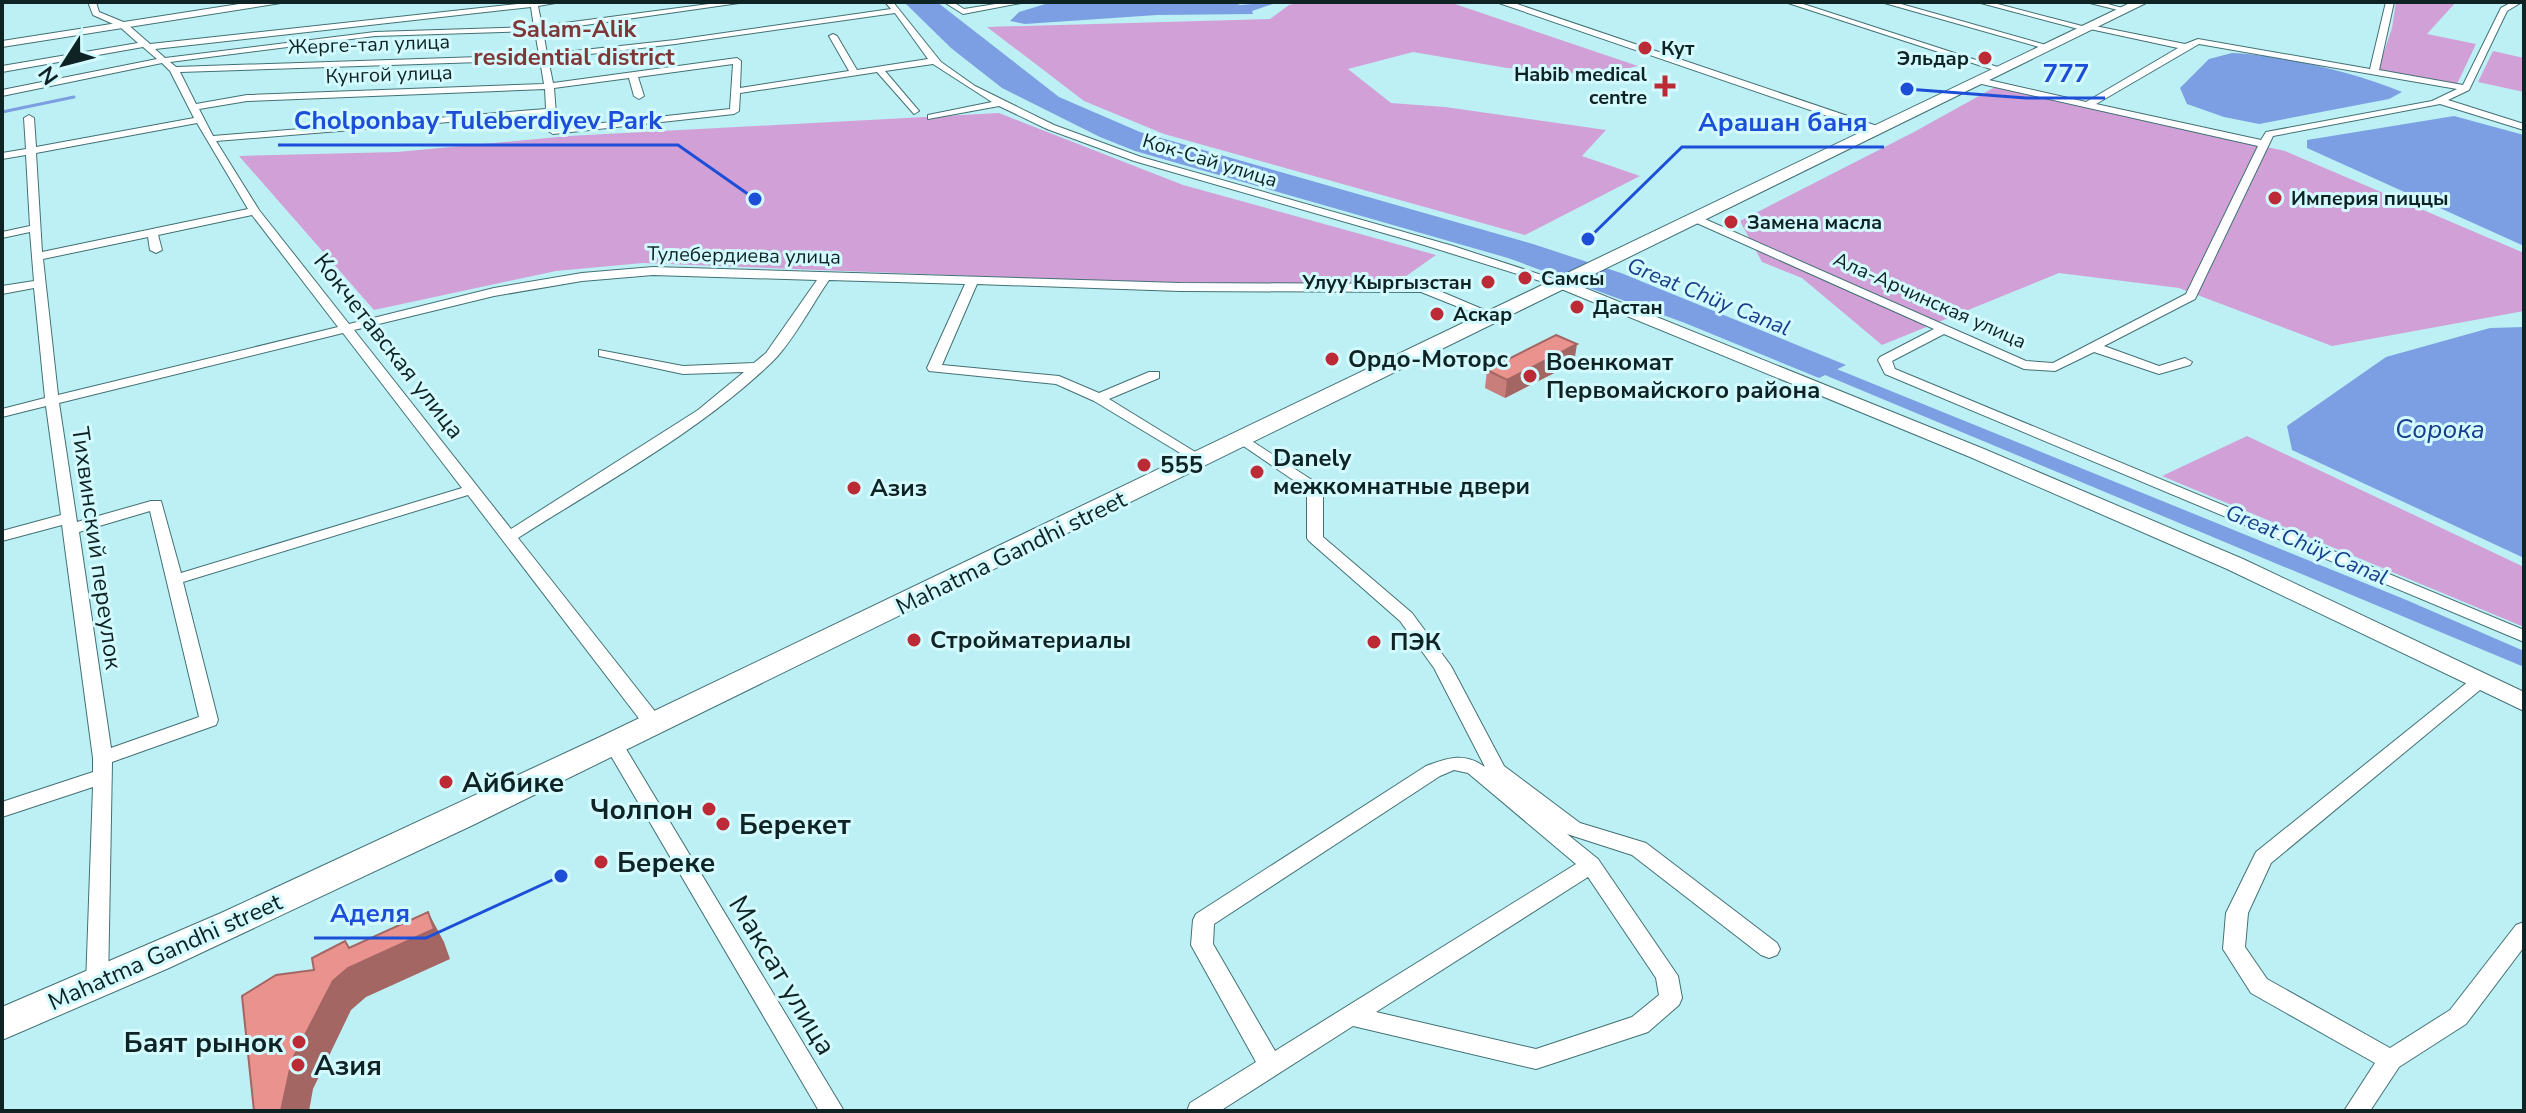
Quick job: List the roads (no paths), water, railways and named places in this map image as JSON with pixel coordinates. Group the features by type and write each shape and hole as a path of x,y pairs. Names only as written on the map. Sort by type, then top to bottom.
{"main road":[{"name":"Mahatma Gandhi street","path":"2,1024 97,985 613,744 2142,2"}],"street":[{"name":"Кокчетавская улица","path":"92,2 96,13 123,25 174,70 210,139 255,211 654,724"},
{"path":"2,44 282,2"},
{"path":"2,69 146,46 557,2"},
{"path":"2,93 191,55 375,34 537,29 742,2"},
{"path":"948,2 963,12 1022,2"},
{"path":"1501,2 1879,129"},
{"path":"1789,2 2003,70"},
{"path":"1885,2 2049,47"},
{"path":"1981,2 2088,28 2186,47"},
{"path":"2090,2 2126,10"},
{"path":"2370,71 2383,2"},
{"path":"2370,71 2390,2"},
{"path":"1980,81 2264,144 2269,134 2440,101 2466,88 2504,10 2518,2"},
{"path":"534,5 549,86 553,131 734,111 735,91 934,61"},
{"name":"Жерге-тал улица","path":"174,70 542,57 675,42 893,6"},
{"name":"Кок-Сай улица","path":"893,6 934,61 1002,103 1074,135 1161,167 1465,251 1560,283"},
{"path":"833,36 854,73"},
{"path":"2087,105 2198,41 2466,88"},
{"name":"Кунгой улица","path":"193,107 247,98 549,86 737,61 735,91"},
{"path":"880,70 914,111"},
{"path":"633,75 639,96"},
{"path":"2440,101 2524,127"},
{"path":"931,117 1002,103"},
{"path":"210,139 550,111"},
{"name":"Тихвинский переулок","path":"29,118 37,257 52,400 103,767 97,985"},
{"path":"2,156 200,120"},
{"name":"Ала-Арчинская улица","path":"1694,218 2024,365 2055,367 2191,296 2264,144"},
{"path":"37,257 255,211"},
{"path":"2,235 35,228"},
{"path":"152,232 156,250"},
{"name":"Тулебердиева улица","path":"2,413 494,292 582,277 653,271 1180,287 1423,288 1495,317"},
{"path":"508,538 703,413 759,367 771,356 825,277"},
{"path":"973,279 934,368 1059,380 1099,398 1200,461"},
{"path":"2,290 40,283"},
{"path":"1560,283 1977,453 2235,564 2524,702"},
{"path":"1944,329 1885,360 1890,371 2524,636"},
{"path":"2094,347 2159,370 2185,362"},
{"path":"604,353 683,370 759,367"},
{"path":"1099,398 1154,375"},
{"path":"1244,440 1307,483 1315,494 1315,538 1406,617 1442,666 1497,771 1573,828 1639,849 1769,949"},
{"path":"174,580 470,490"},
{"path":"2,536 156,504 209,720 2,810"},
{"path":"2391,1060 2259,986 2234,949 2237,913 2263,858 2480,681"},
{"name":"Максат улица","path":"613,744 832,1111"},
{"path":"1271,1066 1202,945 1204,920 1433,771 1453,763 1474,768 1591,865 1667,976 1671,998 1640,1025 1536,1059 1352,1016"},
{"path":"1199,1111 1591,865"},
{"path":"2356,1111 2391,1060 2458,1017 2524,931"}],"water":[{"path":"904,2 937,2 1059,97 1140,132 1533,244 1621,273 1846,365 1819,378 1685,323 1508,258 1135,151 1002,88 951,48"},
{"path":"1052,2 1233,2 1240,5 1279,2 1252,11 1253,14 1157,15 1025,24 1010,21 1019,12"},
{"path":"2232,53 2318,66 2402,92 2389,99 2259,124 2224,117 2187,104 2180,88 2209,59"},
{"path":"2454,116 2524,135 2524,246 2307,148 2307,140"},
{"name":"Сорока","path":"2524,327 2524,558 2292,450 2287,426 2386,357 2490,328"}],"waterway":[{"path":"2,112 74,97"},
{"name":"Great Chüy Canal","path":"1807,362 2397,604 2524,660"}],"place":[{"name":"Кут","path":"1645,48"},
{"name":"Эльдар","path":"1985,58"},
{"name":"Habib medical centre","path":"1665,86"},
{"name":"777","path":"1907,89"},
{"name":"Империя пиццы","path":"2275,198"},
{"name":"Cholponbay Tuleberdiyev Park","path":"755,199"},
{"name":"Замена масла","path":"1731,222"},
{"name":"Арашан баня","path":"1588,239"},
{"name":"Самсы","path":"1525,278"},
{"name":"Улуу Кыргызстан","path":"1488,282"},
{"name":"Дастан","path":"1577,307"},
{"name":"Аскар","path":"1437,314"},
{"name":"Ордо-Моторс","path":"1332,359"},
{"name":"Военкомат Первомайского района","path":"1530,376"},
{"name":"555","path":"1144,465"},
{"name":"Danely межкомнатные двери","path":"1257,472"},
{"name":"Азиз","path":"854,488"},
{"name":"Стройматериалы","path":"914,640"},
{"name":"ПЭК","path":"1374,642"},
{"name":"Айбике","path":"446,782"},
{"name":"Чолпон","path":"709,809"},
{"name":"Берекет","path":"723,824"},
{"name":"Береке","path":"601,862"},
{"name":"Аделя","path":"561,876"},
{"name":"Баят рынок","path":"299,1042"},
{"name":"Азия","path":"298,1065"}],"district":[{"name":"Salam-Alik residential district","path":"574,43"}]}
